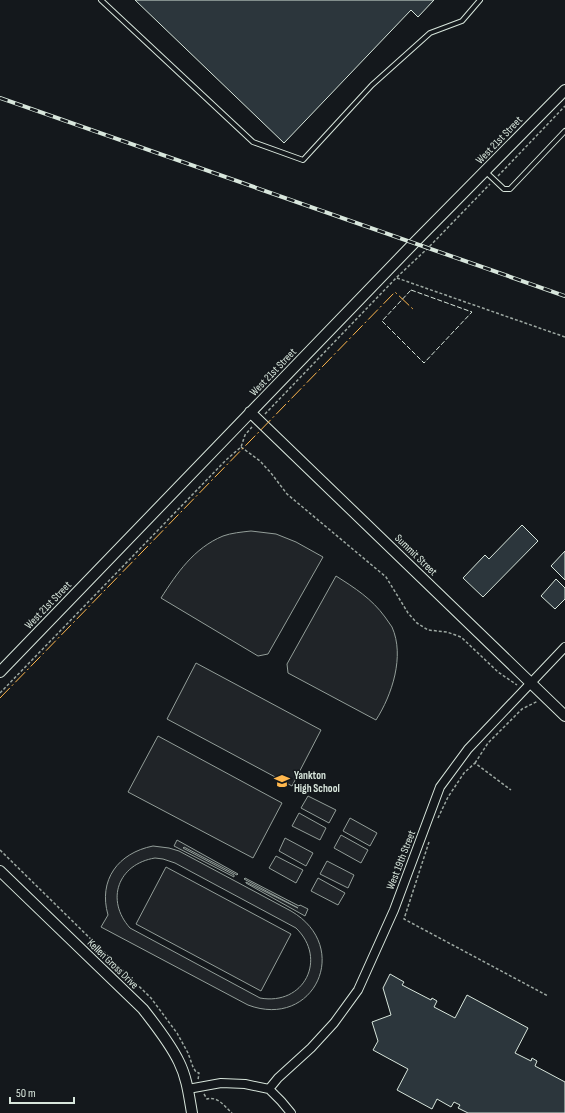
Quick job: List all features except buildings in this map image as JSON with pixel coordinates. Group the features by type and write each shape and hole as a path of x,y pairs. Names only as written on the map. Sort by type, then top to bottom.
{"street":[{"name":"West 21st Street","path":"0,672 414,243 565,90"},
{"name":"Summit Street","path":"250,412 527,686 565,716"},
{"name":"West 19th Street","path":"269,1089 278,1078 311,1048 334,1023 358,990 394,910 440,787 468,749 565,647"},
{"name":"Kellen Gross Drive","path":"0,871 142,1010 163,1035 180,1063 188,1090 192,1113"},
{"path":"188,1090 221,1083 245,1084 269,1089 282,1101 291,1113"}],"lane":[{"path":"101,0 253,142 303,160 372,85 430,33 462,21 480,0"},
{"path":"486,171 504,189 510,189 565,131"}],"path":[{"path":"0,692 241,446 245,435 258,421 565,106"},
{"path":"397,277 565,337"},
{"path":"241,446 260,461 288,494 386,577 408,613 417,623 428,630 447,632 461,637 498,672 527,686 538,701 522,708 488,743 475,763 464,773 448,798 436,823"},
{"path":"475,763 511,790"},
{"path":"431,837 404,920 548,996"},
{"path":"203,1094 207,1098 213,1097 217,1099 232,1113"}],"shaded area":[{"path":"251,531 276,534 296,542 323,557 268,654 258,656 161,598 173,579 187,562 203,547 223,536"},
{"path":"336,576 369,599 375,605 392,627 396,638 397,663 395,675 387,699 376,720 288,673 287,664"},
{"path":"196,663 321,730 292,786 167,719"},
{"path":"158,736 282,803 253,858 128,792"},
{"path":"308,796 336,810 329,823 301,808"},
{"path":"299,813 326,828 320,840 292,826"},
{"path":"350,818 377,833 370,846 343,831"},
{"path":"341,835 368,850 361,863 334,848"},
{"path":"285,838 313,853 306,866 279,851"},
{"path":"177,840 238,874 237,875 184,847 183,848 234,875 234,877 174,846"},
{"path":"153,846 179,851 291,911 310,926 320,944 322,963 318,981 307,996 291,1006 271,1010 248,1005 101,927 108,915 106,890 114,870 130,855","holes":["155,858 175,863 296,928 305,940 310,953 310,966 306,978 299,988 289,995 275,999 260,998 130,928 122,917 118,906 117,895 119,885 124,875 142,862"]},
{"path":"276,856 303,870 296,883 269,868"},
{"path":"327,861 354,875 348,888 320,874"},
{"path":"166,867 291,934 261,991 136,924"},
{"path":"245,878 299,906 300,905 308,909 305,916 246,883 298,908 244,879"},
{"path":"318,878 345,893 338,905 311,891"}],"railway":[{"path":"0,98 565,296"}],"fence":[{"path":"411,290 472,312 424,363 382,321 411,290"}],"power":[{"path":"0,698 395,292 414,310"}],"place":[{"name":"Yankton High School","path":"282,781"}]}
